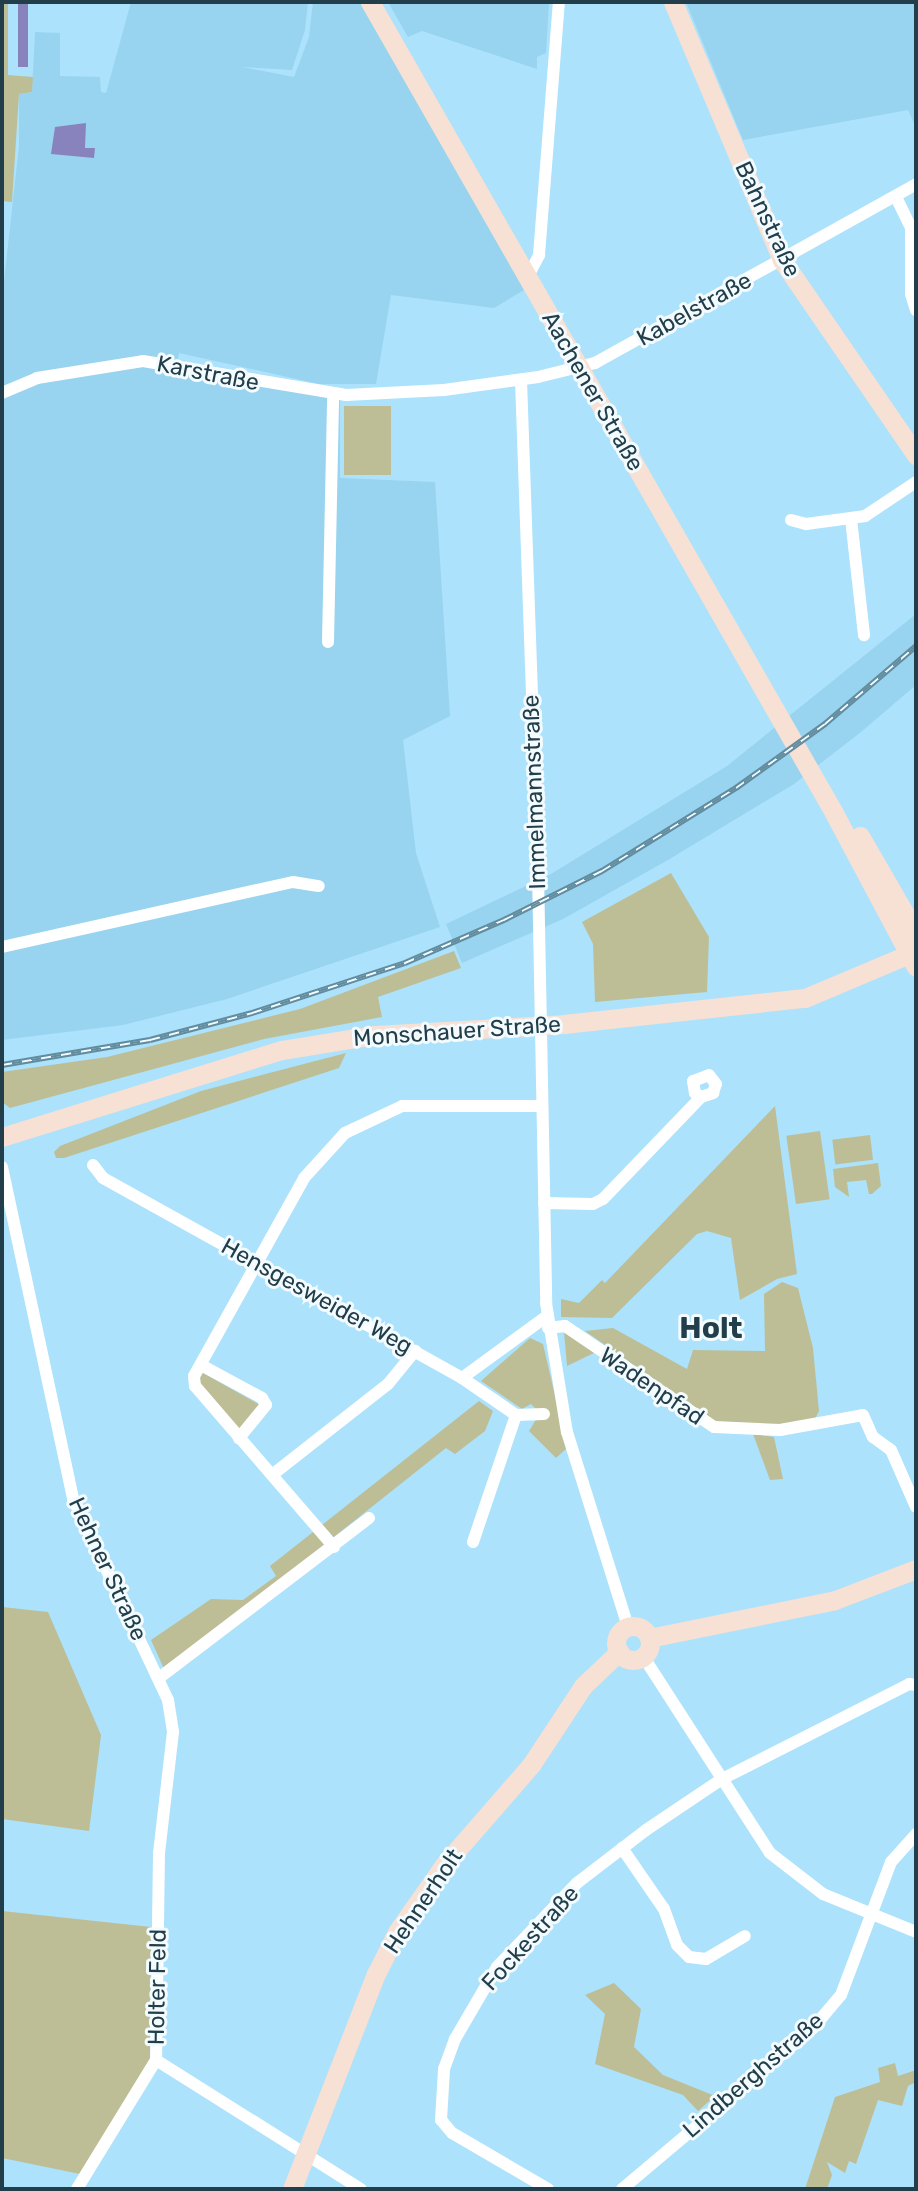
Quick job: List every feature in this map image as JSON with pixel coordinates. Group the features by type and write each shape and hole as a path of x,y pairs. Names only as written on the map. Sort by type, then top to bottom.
{"main road":[{"name":"Aachener Straße","path":"370,2 914,958"},
{"name":"Bahnstraße","path":"673,2 782,260 916,455"},
{"name":"Aachener Straße","path":"813,777 863,840 916,933"},
{"name":"Monschauer Straße","path":"2,1138 282,1049 375,1035 541,1025 805,999 914,958"},
{"path":"619,1652 631,1660 646,1647 835,1600 916,1569"},
{"path":"628,1627 641,1628 646,1647"},
{"name":"Hehnerholt","path":"292,2189 376,1974 397,1932 444,1865 531,1765 583,1686 619,1652 617,1637 628,1627"}],"street":[{"path":"527,278 539,255 559,2"},
{"name":"Kabelstraße","path":"580,367 595,363 916,184"},
{"path":"896,197 911,228 911,294 916,310"},
{"name":"Karstraße","path":"2,393 37,378 143,361 333,394 374,395 521,380 580,367"},
{"name":"Immelmannstraße","path":"521,380 538,873 547,1322 567,1432 628,1627"},
{"path":"328,642 333,394"},
{"path":"791,520 806,524 851,520 885,506 916,482"},
{"path":"851,520 864,635"},
{"path":"2,947 293,882 318,886"},
{"path":"544,1203 593,1204 603,1199 701,1097"},
{"path":"334,1547 195,1386 194,1376 321,1155 369,1119 416,1104 429,1109 542,1106"},
{"name":"Hensgesweider Weg","path":"93,1165 103,1178 463,1378 516,1415"},
{"name":"Hehner Straße","path":"2,1167 73,1499 159,1678 173,1731 159,1846"},
{"path":"463,1378 547,1322"},
{"name":"Wadenpfad","path":"547,1322 565,1326 714,1427 780,1430 863,1415 873,1437 891,1450 916,1507"},
{"path":"272,1475 388,1384 415,1351"},
{"path":"201,1364 262,1398 266,1405 239,1437"},
{"path":"473,1542 516,1415 544,1414"},
{"path":"159,1678 369,1518"},
{"path":"646,1647 722,1779 770,1853 792,1874 824,1894 916,1932"},
{"name":"Fockestraße","path":"548,2189 452,2133 441,2120 444,2069 469,2011 497,1967 577,1883 622,1848 722,1779 909,1684 916,1685"},
{"name":"Lindberghstraße","path":"622,2189 813,2028 841,1994 891,1862 916,1834"},
{"name":"Holter Feld","path":"77,2189 156,2060 159,1846"},
{"path":"622,1848 664,1909 677,1945 689,1957 706,1959 745,1936"},
{"path":"156,2060 306,2157 361,2189"}],"shaded area":[{"path":"18,2 28,2 28,67 18,67"},
{"path":"131,2 308,2 305,30 292,70 242,67 294,77 309,37 313,2 363,2 524,290 494,308 391,295 376,384 319,384 179,353 177,363 340,396 340,478 435,482 450,716 403,740 416,853 440,927 227,999 123,1025 2,1040 2,300 19,146 19,94 32,92 35,32 60,33 60,76 100,77 101,92 106,93"},
{"path":"388,2 549,2 546,53 537,57 537,69 422,31 408,37"},
{"path":"686,2 916,2 916,127 908,110 743,140"},
{"path":"86,123 85,148 95,148 94,158 51,154 55,127"},
{"path":"916,614 916,685 794,784 563,919 462,963 446,924 551,874 727,766"}],"green space":[{"path":"2,2 8,2 8,75 33,77 32,92 19,94 12,202 2,201"},
{"path":"344,406 391,406 391,475 344,475"},
{"path":"671,873 709,937 707,992 595,1002 593,944 582,922"},
{"path":"454,951 461,968 378,997 382,1017 264,1039 10,1108 2,1102 2,1072 107,1057 300,1009"},
{"path":"346,1053 339,1068 64,1158 56,1158 54,1152 60,1146 201,1091"},
{"path":"775,1106 797,1274 777,1279 740,1300 731,1238 707,1231 697,1234 612,1318 561,1317 561,1299 579,1303 602,1280 605,1283"},
{"path":"820,1131 830,1199 796,1204 786,1136"},
{"path":"870,1135 873,1160 835,1164 832,1140"},
{"path":"878,1163 881,1186 872,1194 869,1194 866,1180 847,1182 849,1197 835,1187 833,1169"},
{"path":"782,1282 798,1288 813,1348 819,1411 815,1419 778,1427 717,1423 585,1331 613,1328 687,1369 693,1350 765,1351 764,1294"},
{"path":"564,1332 596,1352 567,1366"},
{"path":"530,1338 543,1344 567,1448 556,1458 529,1431 540,1413 531,1404 522,1409 481,1381"},
{"path":"203,1373 260,1405 239,1430 198,1381"},
{"path":"479,1401 493,1411 485,1431 455,1454 446,1448 165,1671 151,1640 211,1599 243,1600 276,1576 270,1566"},
{"path":"753,1434 774,1437 783,1479 770,1480"},
{"path":"2,1607 48,1612 101,1735 89,1831 2,1819"},
{"path":"2,1911 151,1927 150,2061 80,2174 2,2158"},
{"path":"614,1983 641,2009 634,2047 663,2075 715,2096 698,2111 683,2095 595,2064 605,2014 585,1995"},
{"path":"895,2063 898,2076 916,2070 916,2082 908,2086 902,2106 878,2100 856,2164 849,2161 845,2173 827,2162 832,2175 827,2189 805,2189 835,2097 880,2082 878,2068"}],"railway":[{"path":"2,1065 150,1040 252,1013 405,963 504,920 602,871 736,788 825,724 916,646"}],"district":[{"name":"Holt","path":"711,1328"}]}
